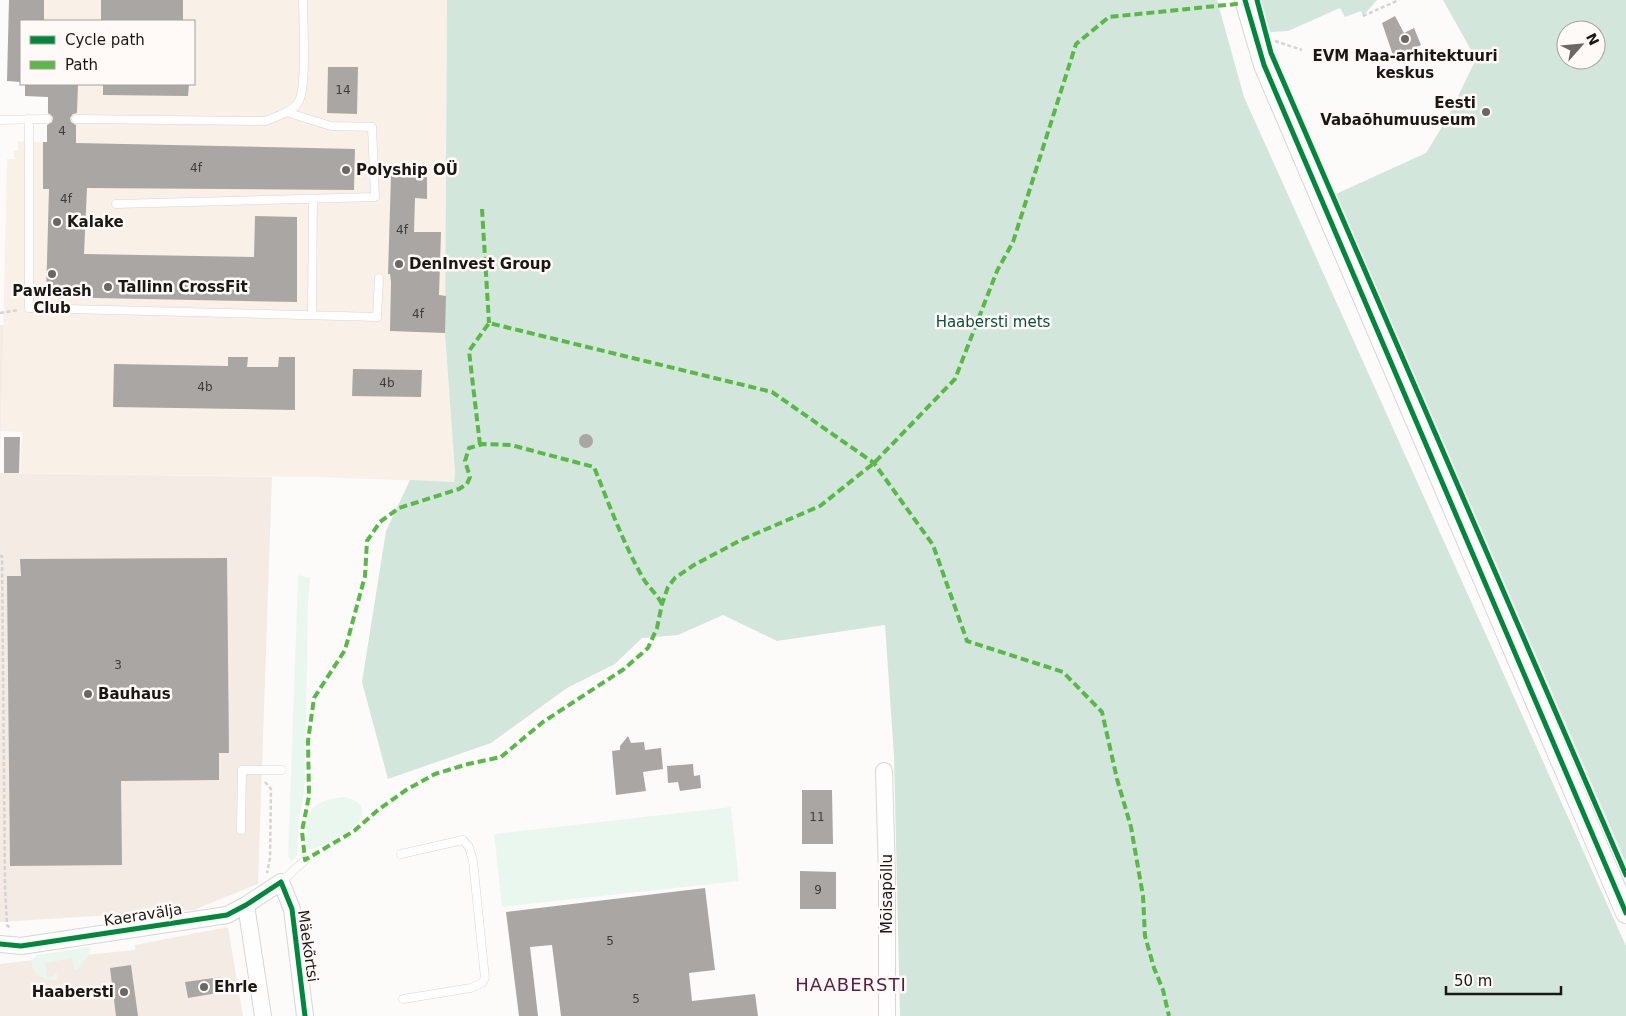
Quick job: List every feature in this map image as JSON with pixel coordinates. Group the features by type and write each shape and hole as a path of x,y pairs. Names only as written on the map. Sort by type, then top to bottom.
{"street":[{"path":"1245,0 1264,65 1626,913"},
{"name":"Mõisapõllu","path":"884,771 887,875 887,1016"},
{"name":"Kaeravälja","path":"0,944 21,946 227,915 281,882"},
{"name":"Mäekõrtsi","path":"281,882 292,909 305,1016"},
{"path":"246,905 263,1016"}],"lane":[{"path":"76,119 266,121 286,112 299,102 303,86 303,0"},
{"path":"116,204 375,197 372,127 331,126 286,112"},
{"path":"0,120 47,119"},
{"path":"29,120 28,308 377,317 378,278"},
{"path":"312,315 313,199"},
{"path":"242,830 242,770 282,770"},
{"path":"401,854 463,840 469,847 473,860 486,978 482,983 471,988 403,999"},
{"name":"Kaeravälja","path":"281,882 305,860"}],"path":[{"path":"1363,16 1399,0"},
{"path":"1267,38 1302,50"},
{"path":"0,313 28,308"},
{"path":"0,556 2,556 2,800 6,925 15,932"},
{"path":"263,879 267,873 270,858 271,789 265,782"},
{"path":"1,917 6,917"}],"shaded area":[{"path":"44,0 447,0 445,333 455,472 454,482 315,477 20,473 22,432 1,431 7,159 14,159 14,151 18,151 18,141 47,142 48,97 34,96 34,85 195,85 195,20 44,20"},
{"path":"0,325 4,325 0,453"},
{"path":"0,473 272,477 258,884 194,910 0,922"},
{"path":"298,575 310,578 305,780 299,818 297,856 292,862 288,856"},
{"path":"344,797 355,800 361,806 362,816 352,829 311,850 307,847 306,835 308,817 311,811 322,802"},
{"path":"731,807 739,881 502,907 494,834"},
{"path":"228,927 243,1016 0,1016 0,964 135,950 135,945"},
{"path":"90,948 88,956 77,970 74,969 72,958 45,963 47,977 54,976 56,973 58,978 56,980 43,978 33,969 32,960 38,955"}],"green space":[{"name":"Haabersti mets","path":"447,0 1217,0 1244,97 1626,946 1626,1016 900,1016 894,756 885,625 777,641 723,615 678,635 642,638 615,664 567,688 491,743 388,779 362,682 386,531 410,480 454,482 455,472 445,333"},
{"path":"1261,0 1377,0 1363,16 1361,11 1345,17 1340,8 1288,31 1270,32"},
{"path":"1443,0 1626,0 1626,863 1336,194 1426,153 1448,117 1476,59"}],"building":[{"path":"9,0 44,0 44,20 20,20 20,82 7,81"},
{"path":"101,0 183,0 183,20 101,20"},
{"name":"EVM Maa-arhitektuuri keskus","path":"1395,16 1404,33 1414,28 1421,45 1411,50 1415,58 1404,64 1400,55 1394,58 1382,23"},
{"path":"328,67 358,67 357,114 327,113"},
{"path":"25,85 78,85 77,113 73,114 70,118 71,122 76,125 76,143 355,149 354,190 87,188 84,254 254,257 255,216 297,217 297,302 46,297 49,189 43,189 43,142 47,142 47,125 52,122 53,118 48,113 48,97 25,96"},
{"path":"103,85 189,85 188,96 103,95"},
{"path":"391,176 427,177 427,199 415,198 414,232 441,232 439,295 446,296 445,333 390,331 391,282 390,274 388,274"},
{"path":"228,357 248,357 247,367 278,367 279,357 295,357 295,410 113,407 114,364 228,366"},
{"path":"353,369 422,370 421,397 352,396"},
{"path":"583,434 589,434 593,441 589,448 583,448 579,444 579,438"},
{"path":"4,437 20,437 19,473 4,473"},
{"path":"227,558 229,753 219,753 219,780 121,781 122,865 10,866 7,576 21,576 20,559"},
{"path":"628,736 631,743 644,742 645,750 661,748 663,769 643,772 646,791 616,795 612,751 620,750 620,746"},
{"path":"693,764 694,776 700,775 701,788 680,791 678,782 668,783 667,766"},
{"path":"802,790 832,790 833,844 802,844"},
{"path":"800,871 836,872 836,909 800,909"},
{"path":"705,888 715,970 689,973 692,1001 755,994 758,1016 561,1016 552,945 530,947 538,1016 519,1016 506,912"},
{"name":"Haabersti","path":"131,965 138,1016 116,1016 110,968"},
{"name":"Ehrle","path":"221,977 223,992 188,998 185,982"}],"marked path":[{"path":"662,604 645,581 629,551 594,467 511,445 483,444 469,448 465,461 470,477 467,484 459,489 399,508 380,522 367,541 365,576 345,650 314,698 308,741 309,796 302,831 305,860 354,831 378,810 406,790 435,774 501,757 543,722 624,669 648,648 657,628 668,587 675,578 694,565 741,540 820,506 874,463 955,379 997,271 1013,242 1076,44 1109,17 1246,3"},
{"path":"482,209 489,323"},
{"path":"480,445 469,351 489,323 772,392 874,463 933,545 967,641 1063,672 1102,712 1117,779 1131,827 1143,896 1145,936 1154,968 1163,990 1169,1016"}],"cycle path":[{"path":"1245,0 1264,65 1626,913"},
{"path":"1257,0 1271,53 1626,875"},
{"path":"0,944 21,946 227,915 281,882 292,909 305,1016"}],"place":[{"name":"EVM Maa-arhitektuuri keskus","path":"1405,39"},
{"name":"Eesti Vabaõhumuuseum","path":"1486,112"},
{"name":"Polyship OÜ","path":"346,170"},
{"name":"Kalake","path":"57,222"},
{"name":"DenInvest Group","path":"399,264"},
{"name":"Pawleash Club","path":"52,274"},
{"name":"Tallinn CrossFit","path":"108,287"},
{"name":"Bauhaus","path":"88,694"},
{"name":"Ehrle","path":"204,987"},
{"name":"Haabersti","path":"124,992"}],"district":[{"name":"HAABERSTI","path":"851,985"}]}
